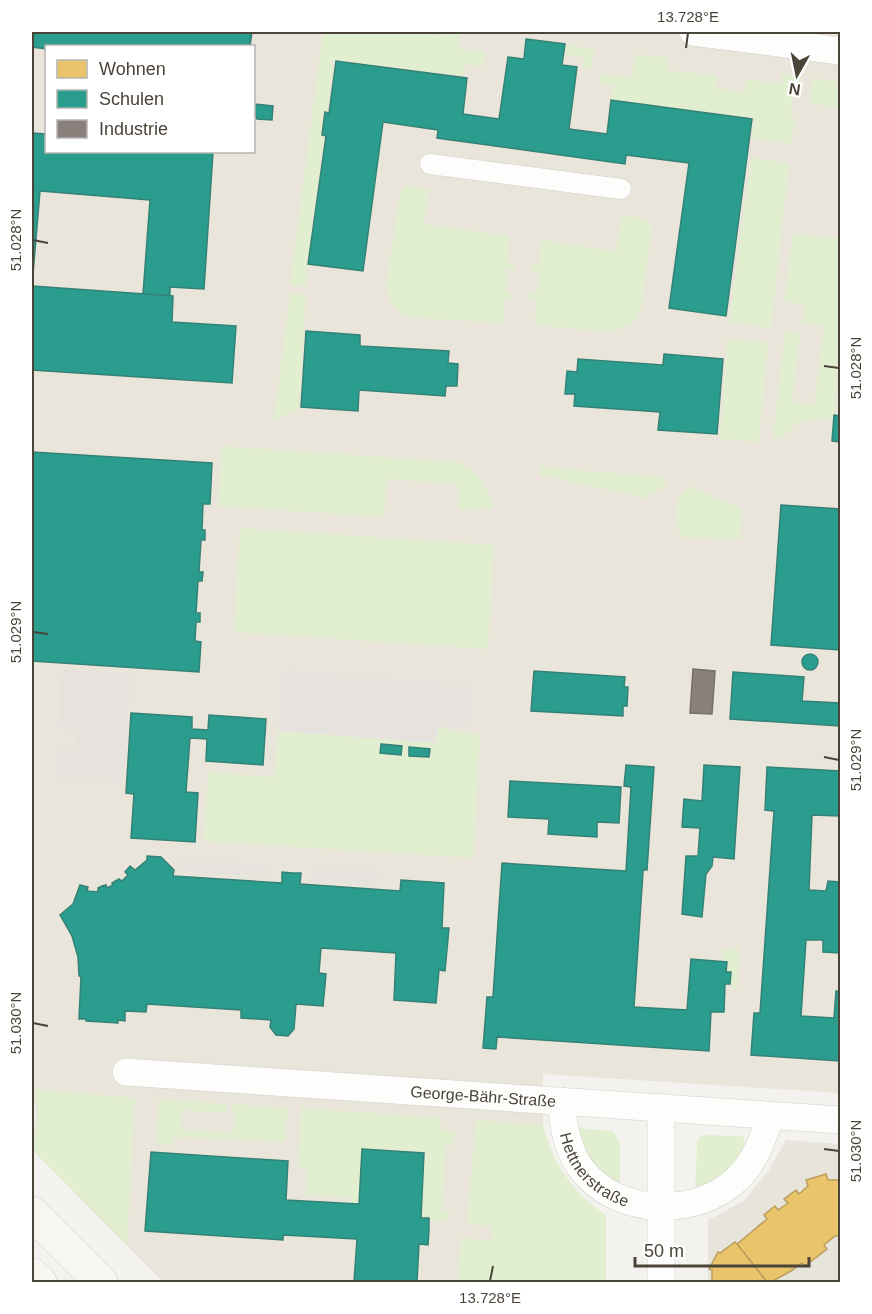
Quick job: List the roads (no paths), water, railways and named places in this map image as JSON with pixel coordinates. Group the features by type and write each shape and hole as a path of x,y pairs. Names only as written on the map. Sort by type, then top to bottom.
{"main road":[{"path":"32,1213 101,1282"},
{"path":"32,1275 40,1282"}],"street":[{"path":"693,32 787,38 840,51"},
{"path":"430,164 621,189"},
{"name":"George-Bähr-Straße","path":"126,1071 840,1120"},
{"name":"Hettnerstraße","path":"561,1101 562,1121 568,1141 581,1168 591,1179 624,1200 661,1205 688,1205 717,1194 730,1185 757,1153 771,1115"},
{"name":"Hettnerstraße","path":"661,1107 661,1282"}]}
